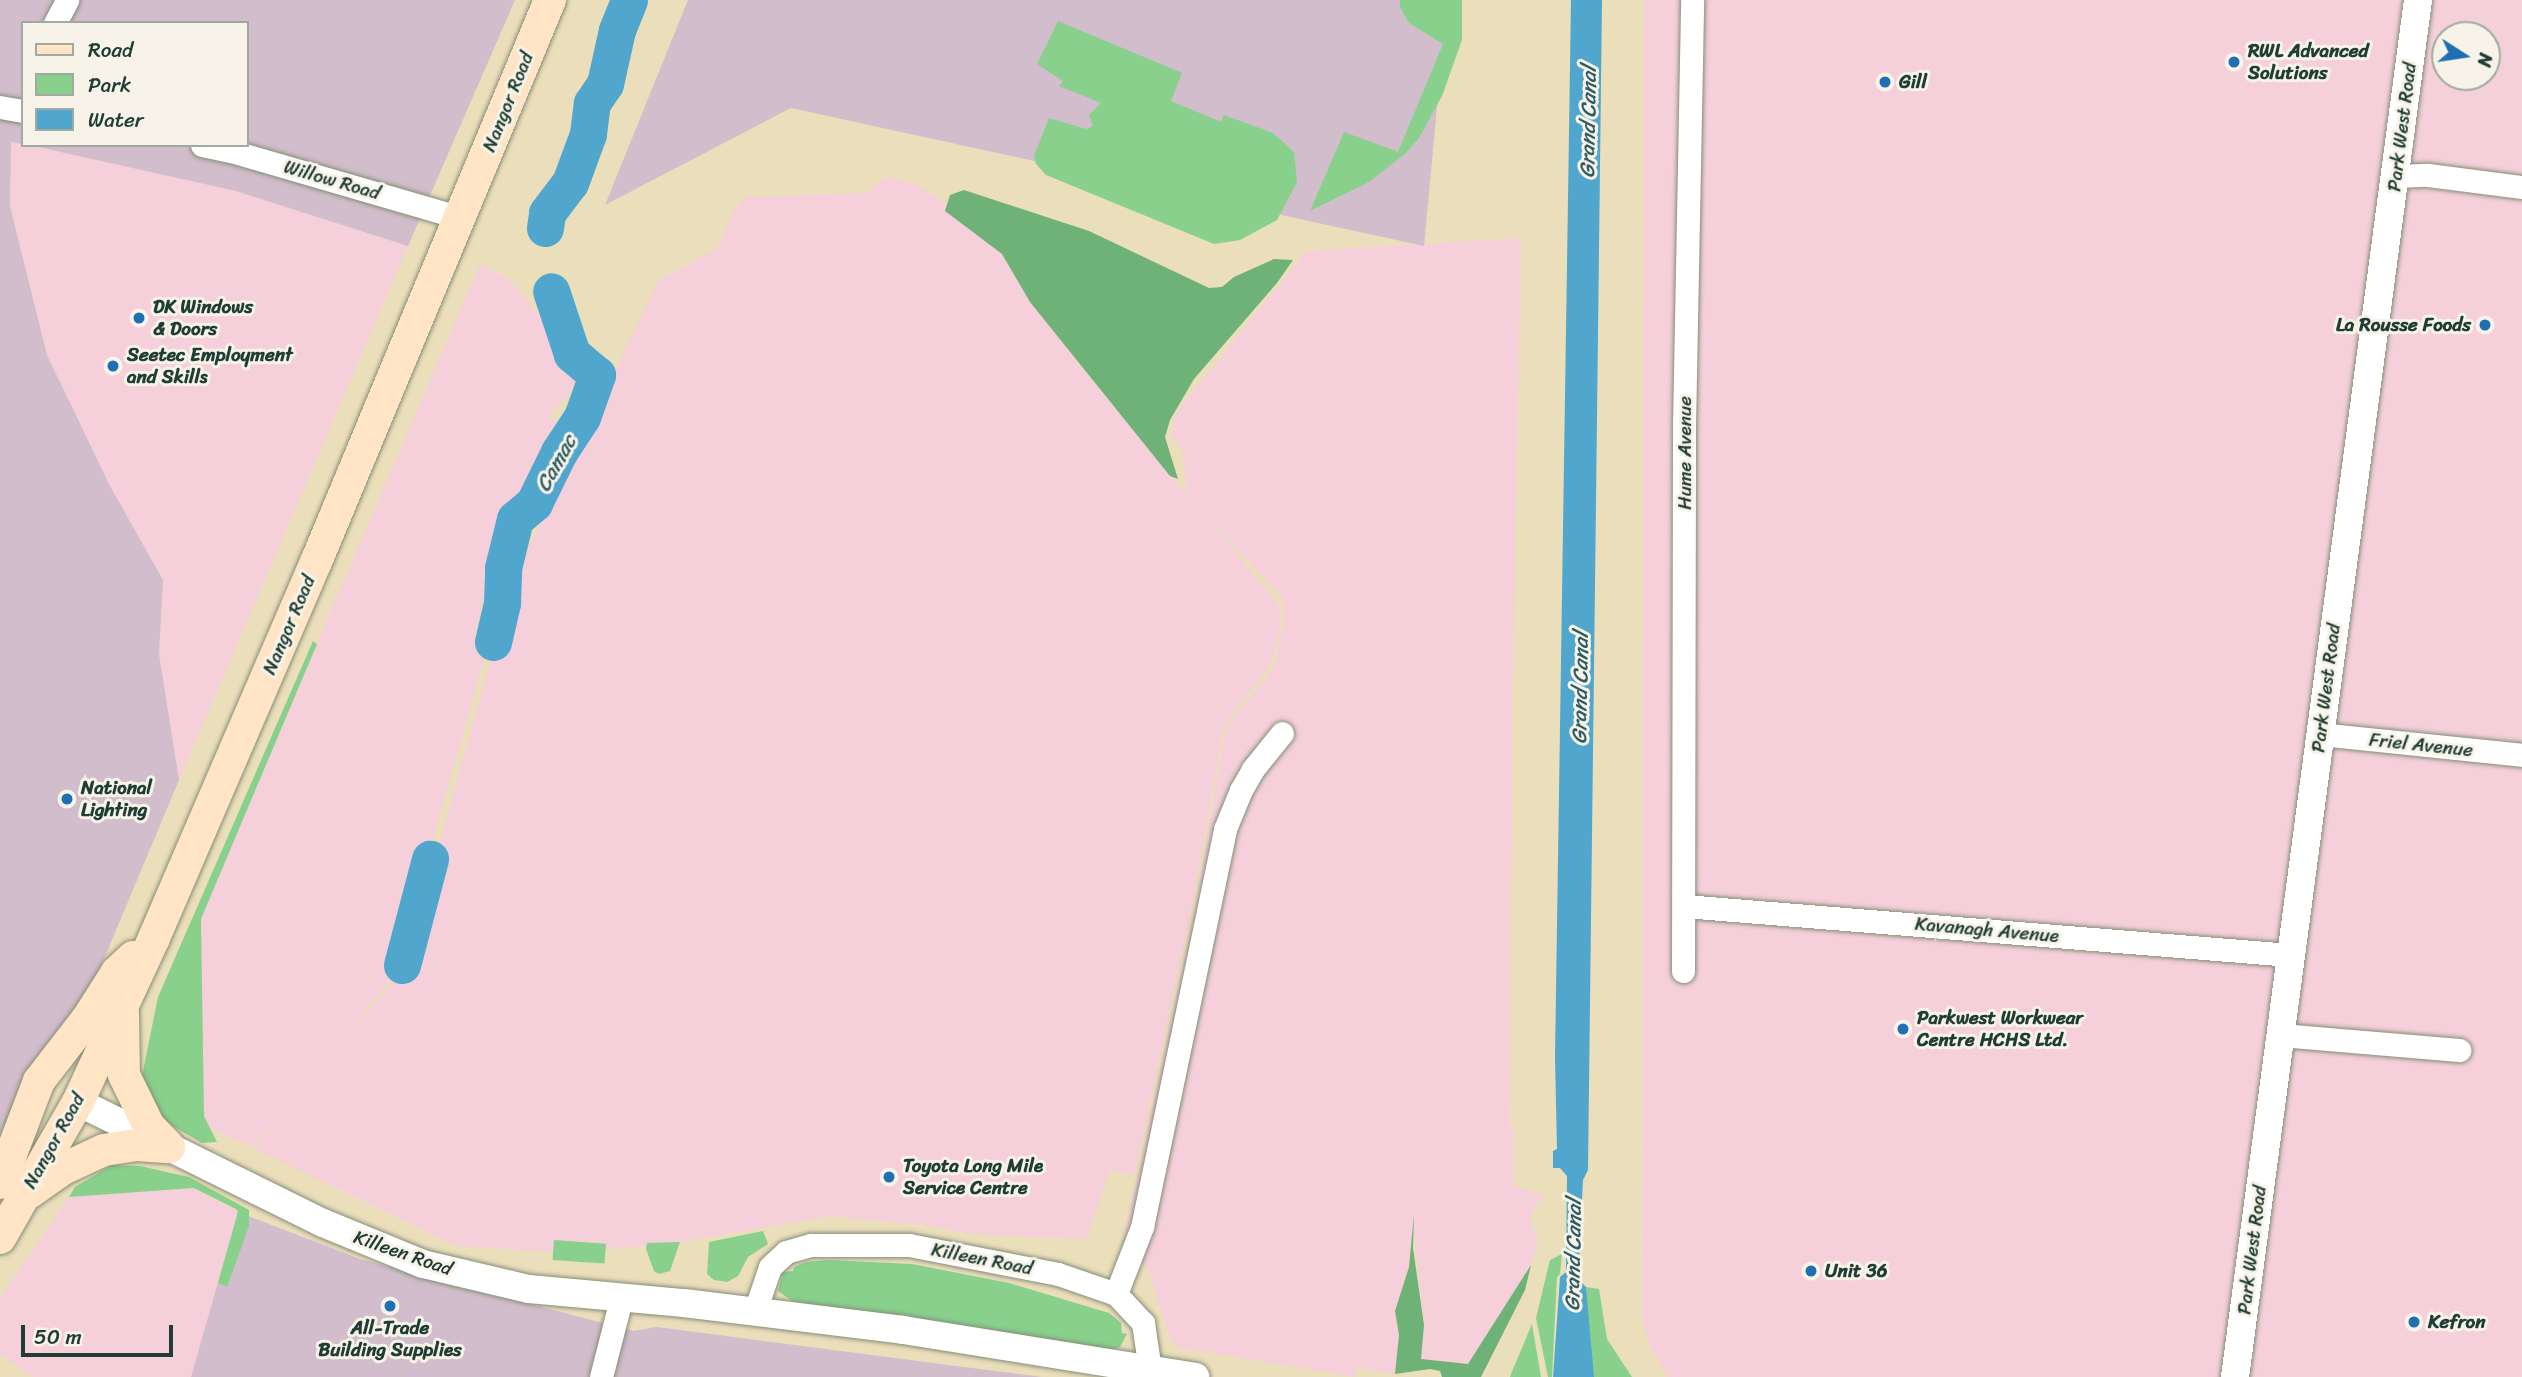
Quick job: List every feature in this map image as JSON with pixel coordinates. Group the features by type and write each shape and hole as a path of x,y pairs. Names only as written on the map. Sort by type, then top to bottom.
{"main road":[{"name":"Nangor Road","path":"0,1238 12,1190 78,1102 154,938 461,218 550,0"},
{"path":"12,1190 39,1081 87,1019 117,972 154,938"},
{"path":"123,1006 124,1075 149,1126 169,1147"},
{"path":"12,1190 104,1150 137,1144 169,1147"}],"street":[{"path":"56,21 67,0"},
{"name":"Hume Avenue","path":"1683,971 1684,426 1692,0"},
{"name":"Park West Road","path":"2235,1377 2418,0"},
{"path":"0,107 21,111"},
{"name":"Willow Road","path":"212,147 461,218"},
{"path":"2395,176 2428,175 2522,187"},
{"path":"1116,1294 1142,1227 1225,830 1241,790 1253,769 1282,733"},
{"name":"Friel Avenue","path":"2320,734 2522,755"},
{"name":"Kavanagh Avenue","path":"1684,906 2290,955"},
{"path":"2280,1035 2459,1049"},
{"name":"Killeen Road","path":"78,1102 323,1223 423,1264 529,1289 755,1311 902,1330 1195,1377"},
{"name":"Killeen Road","path":"755,1311 770,1267 786,1252 811,1245 909,1244 1058,1274 1116,1294 1143,1323 1150,1370"},
{"path":"601,1377 621,1298"}],"shaded area":[{"path":"0,0 515,0 408,246 236,191 38,147 248,147 248,21 21,21 21,144 11,142 10,206 47,355 110,486 163,580 159,654 179,780 5,1195 0,1197"},
{"path":"688,0 1447,0 1424,246 791,108 605,205"},
{"path":"1644,0 2522,0 2522,1377 1668,1377 1650,1346 1642,1319"},
{"path":"11,141 21,143 21,147 38,147 236,191 408,246 179,780 159,654 163,580 110,486 47,355 10,205"},
{"path":"891,177 918,186 942,201 1016,261 1062,324 1076,360 1187,495 1182,447 1171,437 1175,414 1306,251 1521,238 1512,715 1510,1127 1513,1128 1513,1185 1544,1195 1534,1208 1530,1223 1538,1238 1531,1265 1468,1364 1420,1359 1424,1325 1413,1224 1409,1267 1395,1311 1399,1335 1395,1374 1357,1367 1355,1377 1181,1348 1170,1339 1147,1266 1122,1245 1193,917 1226,728 1274,667 1284,622 1283,598 1204,514 1278,604 1281,620 1277,645 1269,666 1224,726 1190,917 1134,1175 1110,1170 1086,1239 972,1234 923,1225 831,1216 674,1243 570,1253 456,1246 254,1148 284,1112 252,1146 211,1129 198,1118 201,919 207,899 480,264 509,279 587,373 548,417 560,423 483,601 476,635 490,638 395,973 331,1056 405,967 512,583 659,280 717,249 734,210 746,197 866,193 884,178"},
{"path":"194,1188 238,1212 191,1377 33,1377 0,1354 0,1298 69,1197"},
{"path":"238,1212 360,1259 633,1331 657,1327 1042,1377 191,1377"}],"green space":[{"path":"1400,0 1462,0 1462,40 1442,96 1419,138 1406,153 1369,182 1310,211 1344,132 1398,152 1443,44 1409,23 1400,7"},
{"path":"1058,21 1182,73 1171,101 1221,122 1224,115 1273,133 1294,152 1297,182 1277,220 1240,240 1214,244 1046,175 1036,164 1034,156 1049,118 1086,129 1093,126 1089,115 1101,103 1059,86 1063,81 1037,64"},
{"path":"964,190 1089,231 1209,288 1222,287 1234,277 1274,259 1293,260 1277,283 1194,379 1170,420 1165,437 1178,479 1170,476 1030,302 1002,254 945,211 950,195"},
{"path":"313,641 317,644 201,919 204,1116 217,1142 202,1143 164,1121 142,1076 158,997"},
{"path":"112,1165 140,1166 189,1177 249,1210 249,1226 227,1287 218,1283 238,1212 236,1209 194,1188 69,1197 75,1187"},
{"path":"1414,1214 1413,1248 1424,1325 1421,1359 1468,1364 1531,1265 1525,1290 1481,1377 1442,1377 1440,1371 1430,1369 1395,1374 1399,1335 1395,1311 1409,1267"},
{"path":"763,1231 768,1244 748,1257 738,1276 727,1282 714,1280 707,1274 709,1242"},
{"path":"554,1240 606,1244 604,1264 553,1260"},
{"path":"680,1242 670,1271 659,1274 654,1271 646,1249 647,1243"},
{"path":"1562,1254 1560,1274 1557,1277 1552,1377 1548,1377 1536,1318 1550,1260"},
{"path":"827,1260 912,1264 1009,1283 1109,1313 1121,1323 1122,1333 1127,1334 1120,1347 1111,1350 792,1301 778,1291 783,1272 793,1271 794,1267 806,1262"},
{"path":"1586,1287 1599,1289 1607,1339 1632,1377 1591,1377"},
{"path":"1532,1324 1541,1377 1510,1377 1511,1374"}],"water":[{"name":"Grand Canal","path":"1571,0 1602,0 1588,1170 1583,1180 1578,1279 1586,1287 1594,1377 1553,1377 1560,1277 1566,1272 1567,1176 1560,1168 1553,1168 1553,1151 1557,1149 1555,1058"}],"waterway":[{"name":"Camac","path":"545,228 547,213 570,183 588,134 592,103 605,84 617,30 629,0"},
{"name":"Camac","path":"493,642 502,603 503,568 515,519 534,503 559,452 582,417 597,375 572,354 551,291"},
{"name":"Camac","path":"402,965 430,859"}],"place":[{"name":"RWL Advanced Solutions","path":"2234,62"},
{"name":"Gill","path":"1885,82"},
{"name":"DK Windows & Doors","path":"139,318"},
{"name":"La Rousse Foods","path":"2485,325"},
{"name":"Seetec Employment and Skills","path":"113,366"},
{"name":"National Lighting","path":"67,799"},
{"name":"Parkwest Workwear Centre HCHS Ltd.","path":"1903,1029"},
{"name":"Toyota Long Mile Service Centre","path":"889,1177"},
{"name":"Unit 36","path":"1811,1271"},
{"name":"All-Trade Building Supplies","path":"390,1306"},
{"name":"Kefron","path":"2414,1322"}]}
